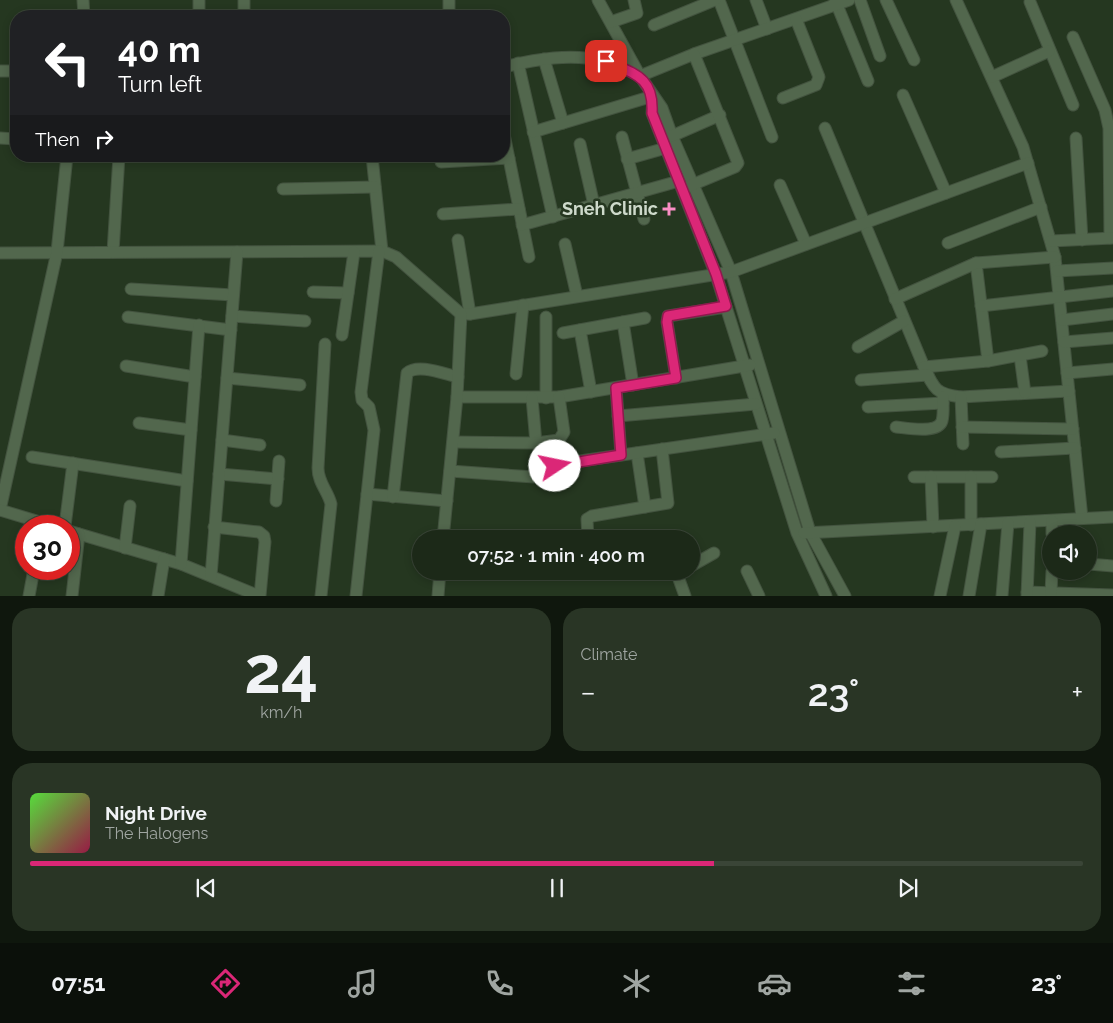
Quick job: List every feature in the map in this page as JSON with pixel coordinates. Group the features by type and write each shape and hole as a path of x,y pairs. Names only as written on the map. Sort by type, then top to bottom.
{"street":[{"path":"598,0 640,76 662,108 797,534 826,596"},
{"path":"611,22 637,13 634,0"},
{"path":"654,26 715,0"},
{"path":"719,0 772,137"},
{"path":"756,0 767,28"},
{"path":"510,65 544,59 578,57 606,61 640,76 694,54 796,19 835,2 849,0"},
{"path":"860,0 880,56"},
{"path":"886,0 914,60"},
{"path":"956,0 992,76 1028,163 1056,258 1082,518"},
{"path":"835,2 868,80"},
{"path":"1030,2 1073,105"},
{"path":"783,98 816,85 819,81 796,19"},
{"path":"1051,242 1111,238 1110,128 1105,110 1074,36"},
{"path":"992,76 1049,51"},
{"path":"522,226 636,193 685,185 735,167 738,163 694,54"},
{"path":"544,59 563,124"},
{"path":"518,63 553,217"},
{"path":"903,95 946,193"},
{"path":"533,132 653,96"},
{"path":"653,96 652,113 666,148 731,272 810,532 845,596"},
{"path":"672,136 720,115"},
{"path":"825,128 862,223 904,322 926,371 943,399 942,422 938,426 932,428 896,427"},
{"path":"622,137 644,218"},
{"path":"1076,138 1082,240"},
{"path":"580,144 594,205"},
{"path":"627,159 666,148"},
{"path":"17,515 0,510 57,252 66,162"},
{"path":"113,252 119,162"},
{"path":"356,596 374,430 369,407 362,400 361,392 380,251 373,162"},
{"path":"510,162 529,257"},
{"path":"0,253 380,251 396,257 466,314 731,272 1028,163"},
{"path":"780,185 806,244"},
{"path":"283,189 375,187"},
{"path":"948,243 1041,207"},
{"path":"443,214 519,209"},
{"path":"445,530 458,377 466,314 458,240"},
{"path":"565,244 577,296"},
{"path":"210,576 237,252"},
{"path":"342,335 354,252"},
{"path":"895,300 976,263 1056,258"},
{"path":"976,263 988,361"},
{"path":"1057,271 1113,268"},
{"path":"131,289 233,295"},
{"path":"981,306 1113,291"},
{"path":"312,292 348,293"},
{"path":"516,374 523,305"},
{"path":"676,378 667,322 668,316 726,306"},
{"path":"1062,320 1113,314"},
{"path":"232,316 305,321"},
{"path":"128,317 231,330"},
{"path":"546,317 546,398"},
{"path":"564,333 645,318"},
{"path":"623,322 633,385"},
{"path":"858,347 904,322"},
{"path":"181,564 199,326"},
{"path":"580,330 590,392"},
{"path":"1064,342 1113,338"},
{"path":"321,596 331,504 328,493 318,479 325,344"},
{"path":"861,380 1042,352"},
{"path":"1020,356 1025,393"},
{"path":"457,397 559,397 745,366 759,362"},
{"path":"126,366 195,377"},
{"path":"393,497 407,373 411,369 418,369 458,377"},
{"path":"1067,374 1113,371"},
{"path":"227,378 300,385"},
{"path":"616,388 621,455"},
{"path":"868,407 961,396 1069,391"},
{"path":"961,396 963,444"},
{"path":"452,442 536,443 559,440 564,432 559,397"},
{"path":"532,398 536,443"},
{"path":"618,416 756,404"},
{"path":"140,423 191,430"},
{"path":"962,427 1073,429"},
{"path":"450,471 534,477 555,466 780,432"},
{"path":"222,440 260,445"},
{"path":"1001,452 1075,448"},
{"path":"588,530 587,519 592,516 668,503 662,449"},
{"path":"637,453 645,507"},
{"path":"32,457 187,481"},
{"path":"276,501 279,460"},
{"path":"66,515 73,463"},
{"path":"219,474 278,479"},
{"path":"914,477 992,477"},
{"path":"931,477 933,527"},
{"path":"969,596 976,525 971,477"},
{"path":"367,494 447,502"},
{"path":"125,548 130,506"},
{"path":"797,534 1113,517"},
{"path":"1030,522 1027,594 1113,595"},
{"path":"1002,596 1008,523"},
{"path":"940,596 955,526"},
{"path":"80,534 181,564 257,595 265,542 264,536 258,532 214,527"},
{"path":"700,561 714,553"},
{"path":"158,596 164,559"},
{"path":"1097,565 1113,566"},
{"path":"747,572 759,596"},
{"path":"29,596 32,580"},
{"path":"72,580 72,596"},
{"path":"438,596 439,580"},
{"path":"681,580 686,596"},
{"path":"1052,580 1052,593"}],"place":[{"name":"Sneh Clinic","path":"669,209"}],"route":[{"path":"555,466 621,455 616,388 676,378 667,322 668,316 726,306 716,274 652,113 653,96 640,76 606,61"}]}
